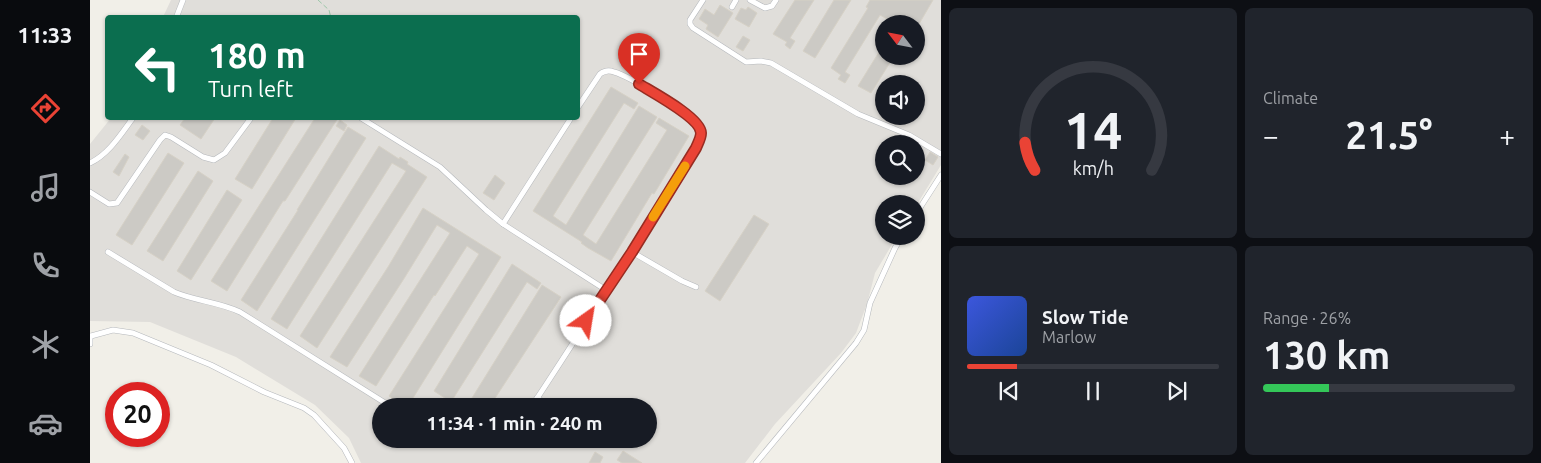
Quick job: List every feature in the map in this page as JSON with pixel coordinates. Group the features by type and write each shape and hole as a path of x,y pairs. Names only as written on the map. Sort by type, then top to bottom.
{"lane":[{"path":"177,15 183,0"},
{"path":"703,0 690,20 693,28 746,62 761,60 771,63 846,108 869,120 910,135 941,154"},
{"path":"732,7 736,0"},
{"path":"750,0 765,8 772,6 776,0"},
{"path":"537,398 632,252 696,148 701,133 700,127 684,113 639,84 613,71 600,74 580,104"},
{"path":"90,164 104,154 131,120"},
{"path":"90,192 109,204 117,203 160,140 166,135 203,157 214,160 225,153 250,120"},
{"path":"364,120 440,167 503,224 606,290"},
{"path":"503,224 569,120"},
{"path":"925,200 941,175"},
{"path":"756,463 856,343 864,330 870,303 897,245"},
{"path":"108,252 174,292 240,312 377,398"},
{"path":"632,252 696,287"},
{"path":"90,344 90,336 113,330 133,333 211,365 264,392 304,408 314,415 344,448 352,463"}],"path":[{"path":"318,0 329,10 331,15"}],"shaded area":[{"path":"171,0 941,0 941,165 923,195 875,195 875,245 892,245 875,273 867,304 856,333 841,353 775,424 745,463 361,463 349,438 315,405 236,357 150,322 90,321 90,144 109,120 580,120 580,15 164,15"}],"building":[{"path":"795,0 814,0 790,38 795,41 790,49 785,45 787,42 773,34"},
{"path":"834,0 851,0 815,58 803,51"},
{"path":"870,0 933,0 924,15 875,15 875,23 845,72 850,75 845,83 838,79 841,75 831,68 868,8 866,7"},
{"path":"720,5 733,13 718,37 706,29 708,25 699,19 705,9 714,15"},
{"path":"748,7 757,13 749,27 735,19 741,8 746,10"},
{"path":"743,36 750,40 743,51 736,47"},
{"path":"875,59 875,65 888,65 882,75 875,75 875,87 871,93 858,86"},
{"path":"611,87 638,103 634,109 624,103 553,216 566,225 639,106 657,117 583,235 596,244 667,130 656,123 659,118 689,136 611,261 533,211"},
{"path":"184,120 214,120 201,139 180,125"},
{"path":"272,120 295,120 252,189 235,179"},
{"path":"314,120 337,120 227,291 211,281"},
{"path":"340,120 347,125 344,131 336,126"},
{"path":"142,125 150,131 143,140 135,135"},
{"path":"348,127 366,138 257,311 241,300"},
{"path":"379,146 399,159 400,157 408,162 407,164 427,177 317,348 300,336 406,171 392,163 287,329 271,319"},
{"path":"930,152 938,157 933,165 925,160"},
{"path":"168,153 184,163 132,245 116,235"},
{"path":"125,154 129,157 119,176 113,172"},
{"path":"198,171 213,181 163,261 147,251"},
{"path":"495,175 505,183 494,200 483,193"},
{"path":"227,190 242,200 191,280 177,271"},
{"path":"423,208 501,257 413,398 392,398 389,396 479,254 467,246 376,386 359,376 450,233 437,225 347,367 330,357 388,267"},
{"path":"754,215 769,224 720,301 705,291"},
{"path":"512,264 541,283 537,289 527,282 454,398 445,398 434,391"},
{"path":"542,285 561,297 495,398 472,398"},
{"path":"623,451 642,463 622,463 617,460"},
{"path":"595,452 603,457 600,463 589,463"}],"slow traffic":[{"path":"653,217 685,166"}],"route":[{"path":"586,321 617,276 700,140 700,127 696,122 639,84"}]}
